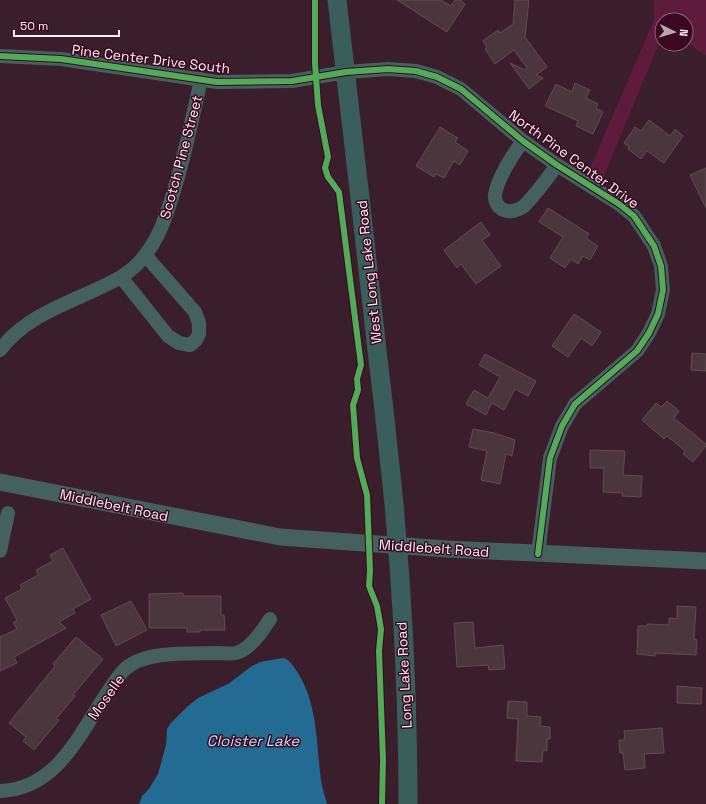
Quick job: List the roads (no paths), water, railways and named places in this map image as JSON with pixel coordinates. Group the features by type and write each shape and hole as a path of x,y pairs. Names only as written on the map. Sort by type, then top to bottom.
{"main road":[{"name":"West Long Lake Road","path":"338,0 365,237 397,545"},
{"name":"Long Lake Road","path":"397,545 406,702 408,804"}],"street":[{"name":"Pine Center Drive South","path":"0,56 61,59 217,82 292,81 346,72"},
{"name":"North Pine Center Drive","path":"346,72 388,69 416,71 437,77 461,89 522,141 619,204 634,216 654,246 661,266 663,290 655,320 649,333 637,351 575,404 562,426 550,458 538,554"},
{"name":"Scotch Pine Street","path":"0,350 22,328 47,312 121,277 134,267 145,255 165,221 184,152 201,79"},
{"name":"North Pine Center Drive","path":"522,141 512,156 494,196 497,204 504,210 513,211 523,206 557,165"},
{"path":"121,277 168,336 179,343 190,345 196,340 199,334 199,324 195,312 145,255"},
{"name":"Middlebelt Road","path":"0,482 280,537 538,554 706,562"},
{"path":"0,551 8,513"},
{"name":"Moselle","path":"0,791 33,783 44,778 53,770 72,746 116,680 133,663 141,659 162,655 237,653 254,642 270,619"}],"water":[{"name":"Cloister Lake","path":"283,658 288,660 294,667 308,693 315,721 321,780 327,804 139,804 142,796 149,789 158,774 166,745 167,729 171,723 198,698 228,684 252,666 260,662"}]}
